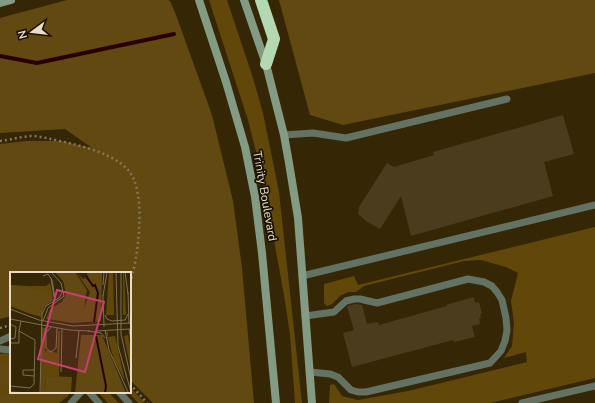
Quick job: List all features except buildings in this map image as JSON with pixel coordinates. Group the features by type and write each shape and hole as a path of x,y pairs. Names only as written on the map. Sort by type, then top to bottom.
{"highway":[{"path":"261,0 274,40 266,64"}],"main road":[{"path":"0,3 11,0"},
{"name":"Trinity Boulevard","path":"197,0 205,19 226,82 245,147 255,197 265,281 276,403"},
{"path":"244,0 266,64 284,136 298,218 312,403"}],"lane":[{"path":"284,136 313,133 346,138 507,98"},
{"path":"302,276 595,206"},
{"path":"305,316 334,312 346,301 354,299 377,303 468,279 484,282 492,286 502,300 506,318 507,330 505,342 490,363 366,392 351,390 338,377 330,374 310,372"},
{"path":"0,341 10,336"},
{"path":"0,349 10,350"},
{"path":"522,403 595,386"},
{"path":"70,402 80,393"},
{"path":"91,393 99,403"},
{"path":"120,393 129,403"}],"path":[{"path":"0,141 34,136 62,141 93,149 118,162 129,171 136,186 139,210 136,259 131,280"},
{"path":"131,385 147,403"}],"shaded area":[{"path":"67,0 170,1 212,115 233,201 242,268 254,403 153,403 131,381 131,272 10,272 10,316 0,319 0,144 27,141 61,141 92,148 65,129 0,133 0,18"},
{"path":"209,0 227,0 263,113 279,192 302,403 295,403 290,335 263,179 248,120"},
{"path":"279,0 595,0 595,73 343,125 310,115"},
{"path":"595,227 595,378 490,403 329,403 330,385 334,384 342,396 358,400 408,391 527,362 526,352 504,358 512,346 514,323 511,301 518,273 506,267 481,260 464,261 364,286 356,292 348,292 340,296 332,304 327,306 324,303 324,284 354,276 358,285"},
{"path":"0,354 10,354 10,393 69,393 68,396 59,403 0,403"},
{"path":"0,364 10,367 10,387 0,383"},
{"path":"131,388 145,403 138,403 129,393 131,393"},
{"path":"99,393 109,393 119,403 108,403"},
{"path":"0,394 8,395 20,403 0,403"}],"waterway":[{"path":"0,56 37,63 174,34"}]}
